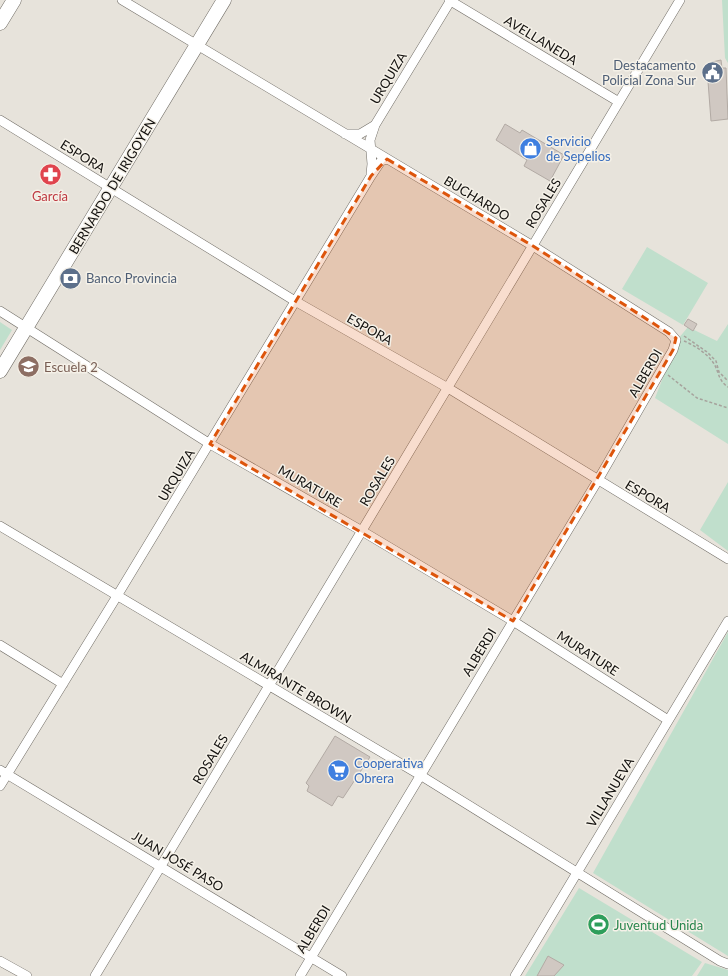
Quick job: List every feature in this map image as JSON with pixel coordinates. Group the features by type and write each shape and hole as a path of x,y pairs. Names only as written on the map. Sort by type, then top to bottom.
{"main road":[{"path":"0,23 14,0"},
{"name":"BERNARDO DE IRIGOYEN","path":"0,371 224,0"}],"street":[{"name":"BUCHARDO","path":"122,0 533,246 667,330 676,338"},
{"name":"AVELLANEDA","path":"450,0 619,102"},
{"name":"URQUIZA","path":"370,176 372,164 370,140 375,125 450,0"},
{"name":"ROSALES","path":"95,976 680,0"},
{"name":"ESPORA","path":"0,120 295,301 448,388 728,559"},
{"path":"345,134 366,132 375,125"},
{"name":"URQUIZA","path":"0,786 3,772 63,684 118,596 370,176 381,161 387,159"},
{"name":"MURATURE","path":"0,311 210,444 362,531 513,621 668,720"},
{"name":"ALBERDI","path":"300,976 598,480 673,350 676,338"},
{"name":"ALMIRANTE BROWN","path":"0,526 420,775 728,964"},
{"name":"VILLANUEVA","path":"515,976 728,621"},
{"path":"0,645 63,684"},
{"name":"JUAN JOSÉ PASO","path":"3,772 162,866 342,976"},
{"path":"0,961 27,976"}],"path":[{"path":"728,381 719,372 716,361 707,352 680,334 676,338 691,344 713,362 717,374 728,387"},
{"path":"661,371 675,380 696,398 728,408"}],"highlighted area":[{"path":"387,159 533,246 676,338 673,350 513,621 210,444 371,176"}],"green space":[{"path":"722,0 728,0 728,63 725,58"},
{"path":"647,247 708,283 683,325 622,289"},
{"path":"0,322 12,330 0,350"},
{"path":"728,324 728,444 655,398 678,339 688,327 717,341"},
{"path":"728,482 728,551 700,530"},
{"path":"728,632 728,956 593,873"},
{"name":"Juventud Unida","path":"579,888 702,962 692,976 525,976"},
{"path":"705,963 728,970 728,976 697,976"}],"building":[{"path":"721,60 722,68 726,68 728,119 711,121 707,68 712,68 712,62"},
{"name":"Servicio de Sepelios","path":"505,124 520,133 522,130 564,155 550,181 524,166 527,160 496,140"},
{"path":"688,319 697,324 693,331 684,325"},
{"name":"Cooperativa Obrera","path":"335,736 370,757 343,798 338,796 332,806 307,791 309,786 306,783"},
{"path":"548,956 564,965 554,976 537,976"}],"place":[{"name":"Destacamento Policial Zona Sur","path":"712,72"},
{"name":"Servicio de Sepelios","path":"530,148"},
{"name":"García","path":"50,174"},
{"name":"Banco Provincia","path":"71,278"},
{"name":"Escuela 2","path":"29,367"},
{"name":"Cooperativa Obrera","path":"338,770"},
{"name":"Juventud Unida","path":"599,925"}]}
